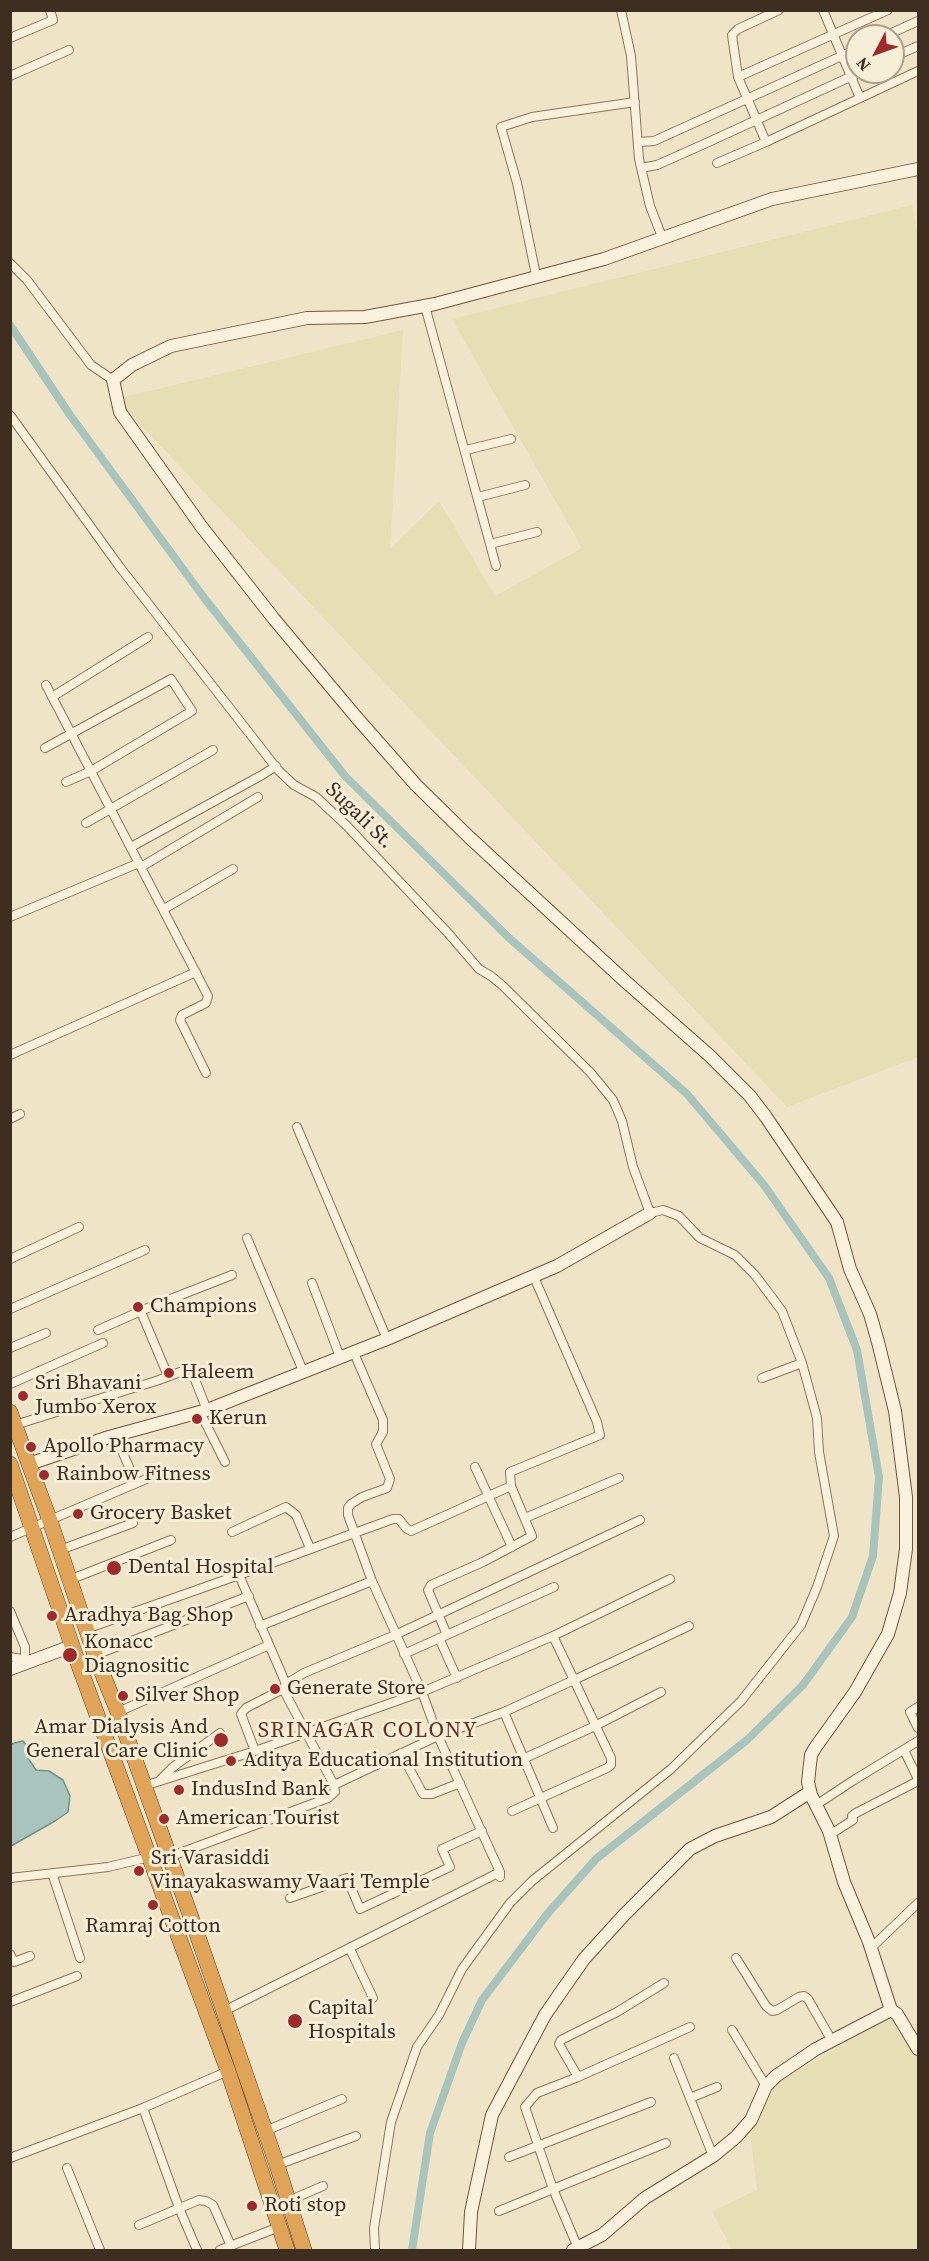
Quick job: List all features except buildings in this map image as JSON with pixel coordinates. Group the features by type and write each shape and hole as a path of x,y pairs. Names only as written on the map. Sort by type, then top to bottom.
{"highway":[{"path":"13,1419 17,1449 29,1464 95,1655 118,1712 152,1784 169,1857 277,2165 304,2250"},
{"path":"10,1464 72,1646 228,2071 287,2250"}],"street":[{"path":"10,38 53,20 50,10"},
{"path":"621,10 631,56 641,168 650,206 662,237"},
{"path":"766,142 738,76 732,35 738,29 779,10"},
{"path":"738,76 834,36 888,10"},
{"path":"826,12 845,62"},
{"path":"10,76 69,51"},
{"path":"638,142 654,141 843,56"},
{"path":"717,163 918,71"},
{"path":"641,168 657,165 845,79"},
{"path":"853,84 860,98"},
{"path":"536,275 517,183 501,127 532,117 635,102"},
{"path":"113,380 132,365 171,346 307,318 364,316 425,306 604,259 772,200 918,169"},
{"path":"10,263 27,280 91,364 113,380 120,412 201,526 274,619 357,718 416,785 469,837 710,1056 742,1088 766,1117 837,1222 849,1269 876,1333 895,1411 906,1497 906,1549 900,1593 888,1634 855,1692 811,1755 808,1782 810,1792 831,1834 844,1882 871,1948 891,2010 897,2014 918,2049"},
{"path":"425,306 496,566"},
{"name":"Sugali St.","path":"10,415 119,566 286,779 316,797 347,826 479,969 503,986 590,1072 613,1100 622,1121 636,1178 650,1213"},
{"path":"466,450 511,439"},
{"path":"478,497 525,484"},
{"path":"490,544 537,532"},
{"path":"52,697 148,637"},
{"path":"45,748 171,679 192,711 91,771 66,782"},
{"path":"46,685 164,909 208,999 206,1003 182,1016 180,1020 206,1073"},
{"path":"86,823 213,750"},
{"path":"131,847 276,766"},
{"path":"10,917 140,865 258,797"},
{"path":"164,909 233,869"},
{"path":"10,1055 196,972"},
{"path":"10,1119 20,1114"},
{"path":"297,1127 387,1339"},
{"path":"29,1464 115,1435 204,1411 354,1353 534,1277 650,1213 663,1210 679,1216 700,1238 735,1255 755,1275 782,1311 802,1363 817,1418 819,1452 834,1536 801,1625 741,1701 679,1761 626,1807 532,1881 500,1915 462,1969 439,2015 417,2048 391,2122 374,2228 375,2250"},
{"path":"10,1259 79,1227"},
{"path":"247,1238 303,1371"},
{"path":"10,1309 145,1250"},
{"path":"98,1330 232,1275"},
{"path":"457,1678 428,1590 430,1586 531,1537 511,1486 510,1473 514,1469 600,1435 534,1277"},
{"path":"312,1283 339,1357"},
{"path":"141,1312 168,1376"},
{"path":"10,1348 46,1333"},
{"path":"10,1384 103,1343"},
{"path":"224,2011 500,1875 372,1581 348,1515 348,1508 362,1497 387,1488 390,1479 376,1444 383,1432 383,1420 354,1353"},
{"path":"762,1378 802,1363"},
{"path":"13,1419 188,1369 192,1372 204,1411 225,1462"},
{"path":"115,1435 136,1484"},
{"path":"475,1467 512,1547"},
{"path":"10,1537 151,1477"},
{"path":"525,1518 620,1478"},
{"path":"86,1629 399,1518 411,1531 511,1486"},
{"path":"232,1532 286,1507 296,1515 310,1548"},
{"path":"255,1751 242,1720 242,1714 246,1708 304,1673 395,1635 640,1520"},
{"path":"60,1550 134,1523"},
{"path":"69,1580 171,1540"},
{"path":"169,1857 328,1798 335,1792 334,1785 305,1734 249,1596 238,1575"},
{"path":"152,1784 305,1734 422,1692 553,1636 670,1579"},
{"path":"260,1626 372,1581"},
{"path":"404,1654 554,1587"},
{"path":"95,1655 249,1596"},
{"path":"10,1611 28,1660"},
{"path":"334,1785 438,1736 504,1712 689,1626"},
{"path":"512,1811 610,1766 611,1758 553,1636"},
{"path":"118,1712 269,1645"},
{"path":"10,1669 28,1660 72,1646"},
{"path":"10,1658 28,1660"},
{"path":"523,1759 661,1692"},
{"path":"918,1707 910,1712 918,1728"},
{"path":"504,1712 553,1828"},
{"path":"152,1784 220,1733"},
{"path":"816,1805 918,1741"},
{"path":"831,1834 853,1820 852,1816 856,1813 918,1780 904,1750"},
{"path":"401,1753 423,1794 432,1794 460,1783"},
{"path":"469,2250 471,2212 492,2115 545,2015 584,1959 690,1849 715,1836 771,1817 810,1792"},
{"path":"290,1898 347,1878 360,1909 450,1868 442,1849 482,1831"},
{"path":"10,1878 108,1867 150,1857"},
{"path":"52,1873 80,1958"},
{"path":"871,1948 918,1903"},
{"path":"350,1949 373,1998"},
{"path":"12,1960 30,1956"},
{"path":"735,1958 766,2006 772,2011 777,2010 804,1996 808,1999 832,2041"},
{"path":"10,2002 77,1976"},
{"path":"578,2077 559,2044 561,2040 617,2013 663,1983"},
{"path":"690,2027 537,2093 525,2107 575,2249 592,2246 645,2198 712,2156 745,2129 766,2086 786,2067 891,2010"},
{"path":"732,2030 766,2086"},
{"path":"674,2058 712,2156"},
{"path":"10,2158 143,2108 228,2071"},
{"path":"690,2098 717,2087"},
{"path":"265,2131 342,2099"},
{"path":"508,2157 651,2102"},
{"path":"143,2108 179,2208 197,2250"},
{"path":"277,2165 356,2136"},
{"path":"499,2211 666,2143"},
{"path":"67,2168 100,2250"},
{"path":"288,2201 323,2186"},
{"path":"139,2225 199,2200 210,2203 217,2211 231,2246"},
{"path":"220,2250 279,2227"}],"shaded area":[{"path":"912,205 918,237 918,1057 787,1107 116,399 403,330 390,549 439,501 495,596 582,548 452,319"},
{"path":"890,2017 918,2058 918,2250 732,2250 712,2211 757,2190 750,2132 777,2083"}],"water":[{"path":"23,1741 27,1746 28,1758 36,1770 49,1771 63,1780 70,1796 68,1812 11,1846 11,1744"}],"waterway":[{"path":"10,325 70,415 205,599 345,776 508,937 687,1094 764,1185 829,1278 857,1350 879,1477 873,1556 852,1617 803,1685 747,1740 596,1859 548,1913 482,2000 462,2043 430,2133 412,2250"}],"place":[{"name":"Champions","path":"138,1307"},
{"name":"Haleem","path":"169,1373"},
{"name":"Sri Bhavani Jumbo Xerox","path":"23,1396"},
{"name":"Kerun","path":"197,1419"},
{"name":"Apollo Pharmacy","path":"31,1447"},
{"name":"Rainbow Fitness","path":"44,1475"},
{"name":"Grocery Basket","path":"78,1514"},
{"name":"Dental Hospital","path":"114,1568"},
{"name":"Aradhya Bag Shop","path":"52,1616"},
{"name":"Konacc Diagnositic","path":"70,1655"},
{"name":"Generate Store","path":"275,1689"},
{"name":"Silver Shop","path":"123,1696"},
{"name":"Amar Dialysis And General Care Clinic","path":"221,1740"},
{"name":"Aditya Educational Institution","path":"231,1761"},
{"name":"IndusInd Bank","path":"179,1790"},
{"name":"American Tourist","path":"164,1819"},
{"name":"Sri Varasiddi Vinayakaswamy Vaari Temple","path":"139,1871"},
{"name":"Ramraj Cotton","path":"153,1905"},
{"name":"Capital Hospitals","path":"295,2021"},
{"name":"Roti stop","path":"252,2206"}],"district":[{"name":"SRINAGAR COLONY","path":"368,1731"}]}
